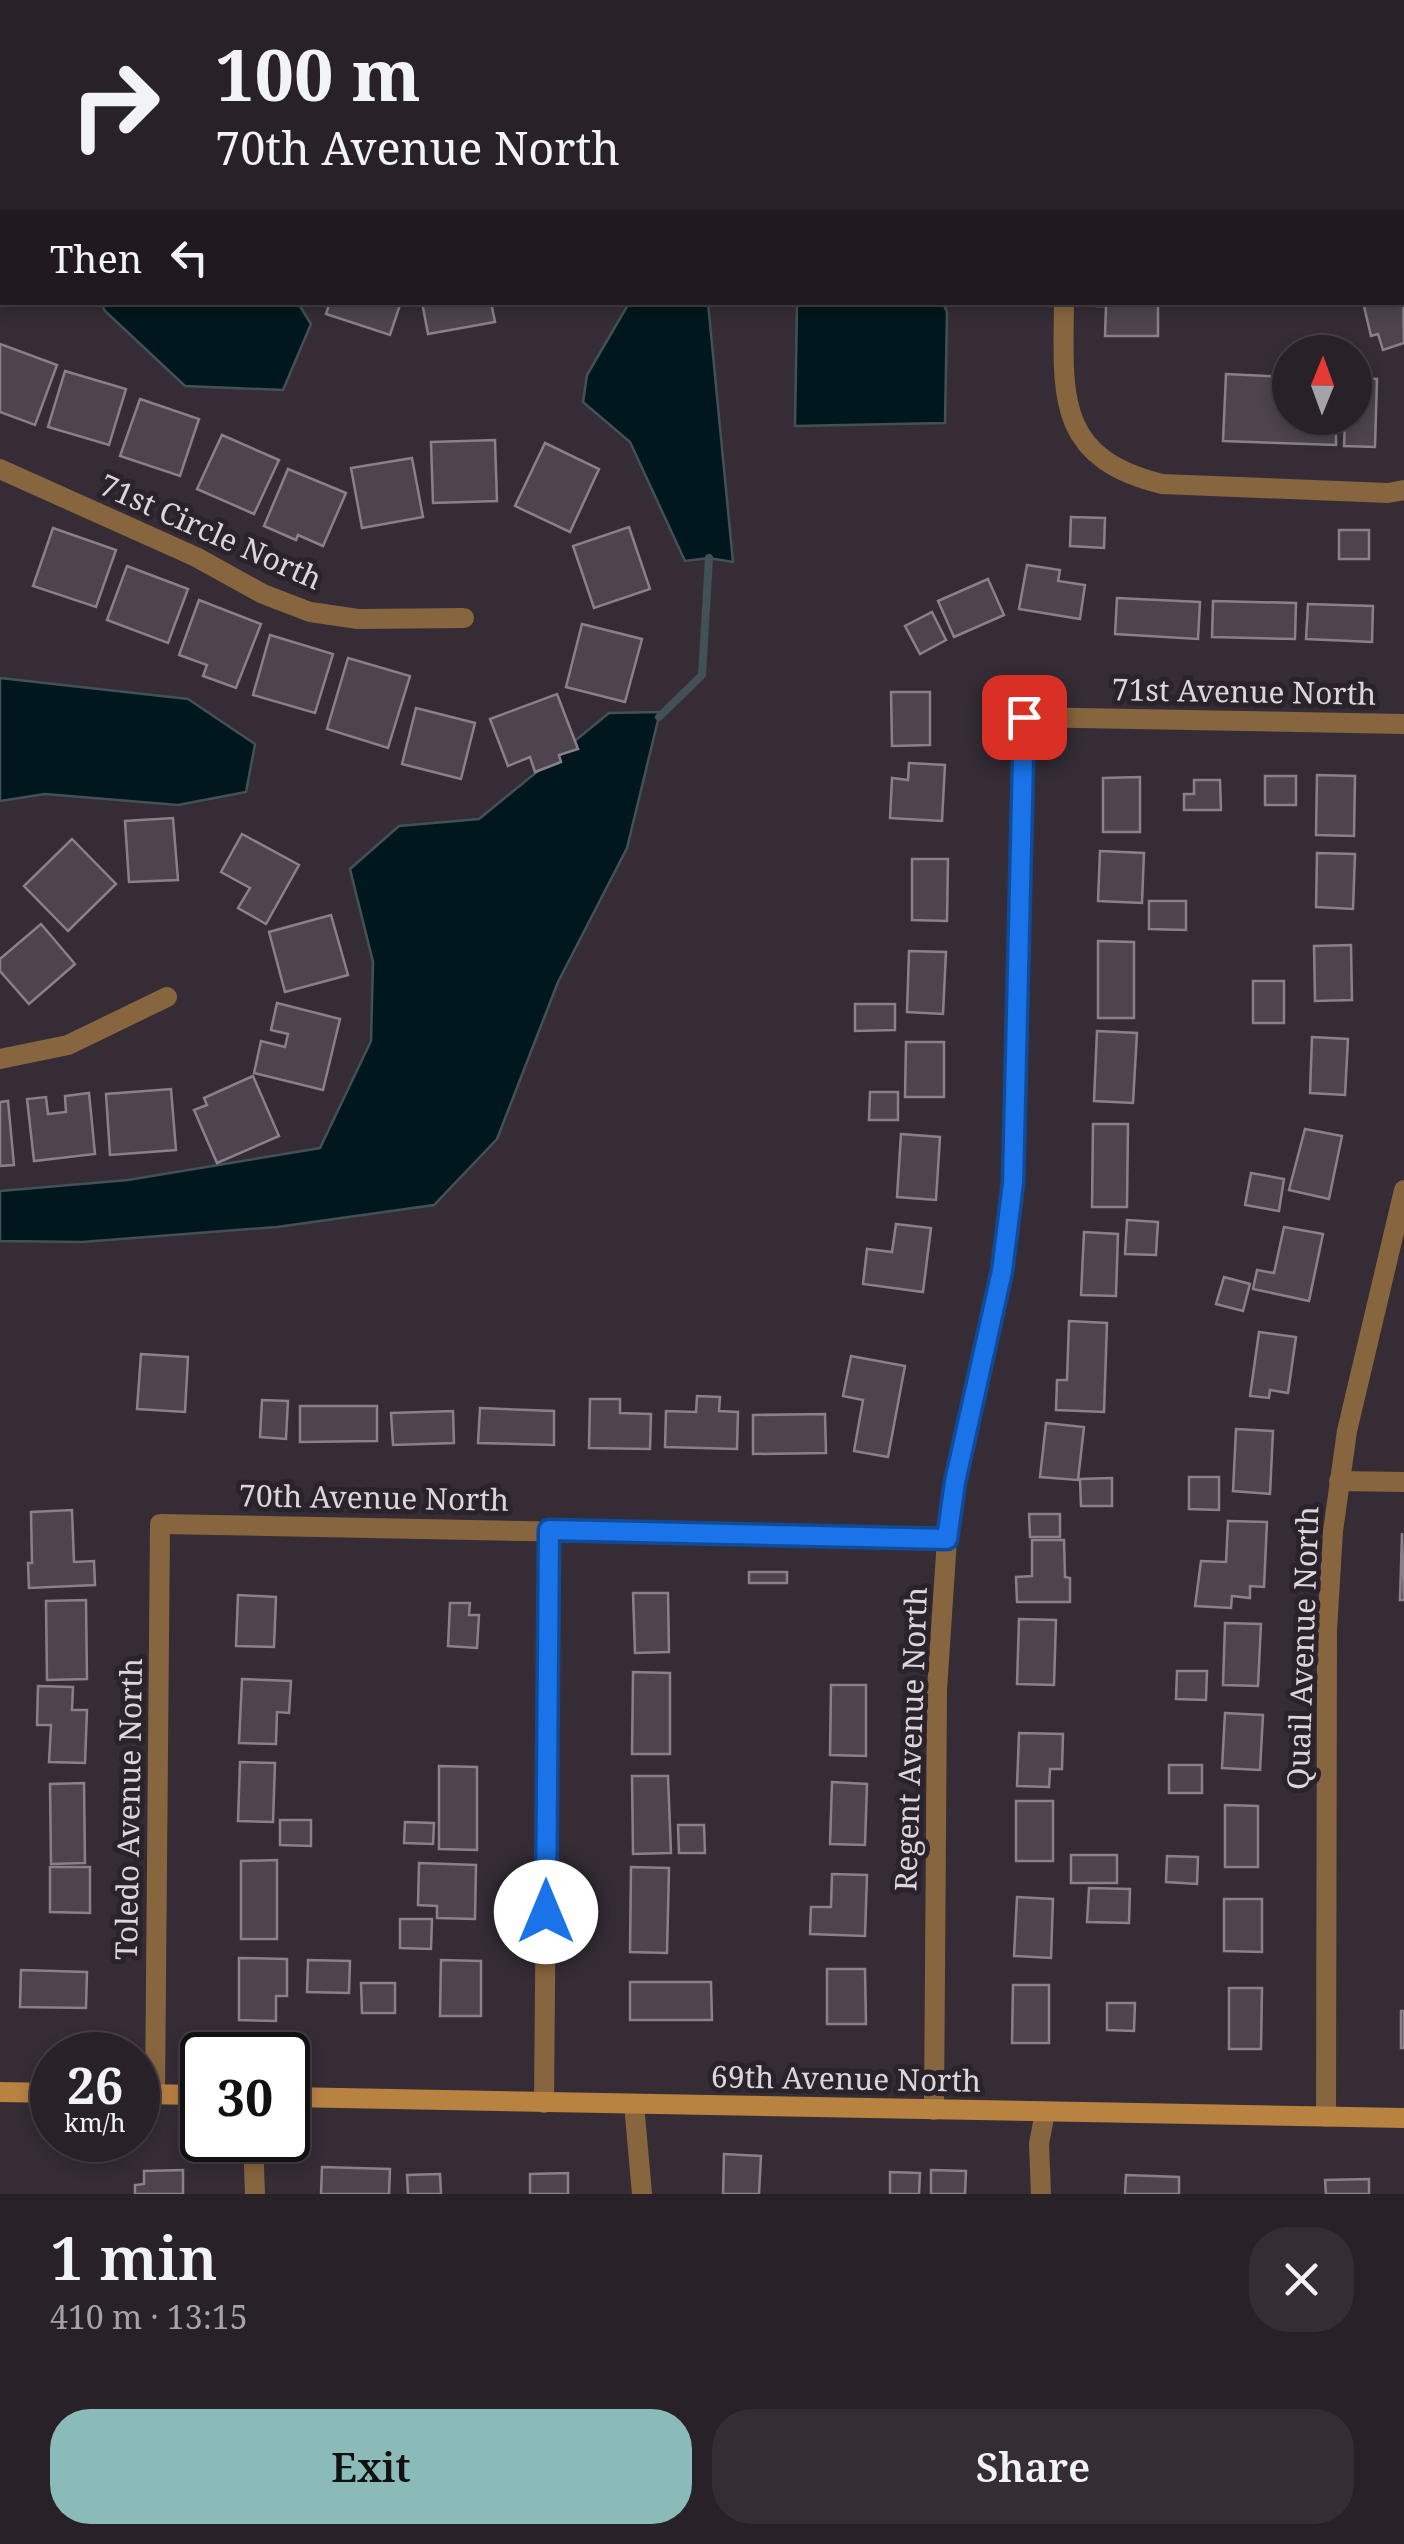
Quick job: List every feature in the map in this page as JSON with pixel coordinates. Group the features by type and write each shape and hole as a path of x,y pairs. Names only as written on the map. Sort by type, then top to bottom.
{"street":[{"path":"1064,305 1063,384 1070,414 1084,441 1105,463 1134,477 1162,484 1388,493 1404,490"},
{"name":"71st Circle North","path":"0,468 164,542 263,594 310,612 358,620 464,618"},
{"name":"71st Avenue North","path":"1024,717 1404,724"},
{"name":"Regent Avenue North","path":"934,2110 937,1690 947,1539 955,1482 1002,1271 1013,1183 1024,717"},
{"path":"0,1060 68,1045 167,997"},
{"name":"Quail Avenue North","path":"1326,2116 1327,1630 1339,1482 1347,1431 1404,1190"},
{"path":"1339,1482 1404,1482"},
{"name":"70th Avenue North","path":"160,1524 947,1539"},
{"name":"Toledo Avenue North","path":"148,2032 160,1524"},
{"path":"544,2103 549,1530"},
{"path":"0,2092 30,2092"},
{"name":"69th Avenue North","path":"310,2098 1404,2118"},
{"path":"634,2104 642,2194"},
{"path":"1042,2194 1038,2144 1045,2112"},
{"path":"254,2162 255,2194"}],"water":[{"path":"102,305 299,305 311,324 283,390 185,386"},
{"path":"628,305 708,305 733,562 709,558 685,561 630,442 583,402 587,375"},
{"path":"797,305 944,305 947,312 945,423 795,426"},
{"path":"0,678 188,699 255,744 246,792 178,805 45,794 0,801"},
{"path":"660,712 627,848 558,982 497,1139 434,1205 277,1227 82,1242 0,1241 0,1191 128,1180 320,1148 371,1041 373,962 350,869 399,826 479,819 609,713"}],"building":[{"path":"329,305 400,305 390,335 326,314"},
{"path":"423,305 492,305 495,322 428,334"},
{"path":"1158,305 1158,336 1105,336 1106,306 1097,306"},
{"path":"1364,305 1403,305 1404,343 1383,350 1378,334 1371,335"},
{"path":"0,344 57,365 35,425 0,412"},
{"path":"65,371 126,389 109,445 48,427"},
{"path":"1226,374 1272,376 1272,435 1336,435 1336,445 1223,441"},
{"path":"1372,379 1377,379 1375,447 1344,446 1344,435 1372,435"},
{"path":"140,399 199,419 180,476 120,456"},
{"path":"222,435 279,460 254,514 197,489"},
{"path":"495,440 497,501 433,503 431,442"},
{"path":"545,443 599,469 570,532 515,506"},
{"path":"412,458 423,517 362,528 351,468"},
{"path":"288,469 346,493 323,546 264,526"},
{"path":"1071,517 1105,518 1104,548 1070,546"},
{"path":"629,527 650,589 594,608 573,546"},
{"path":"53,528 116,550 96,607 33,586"},
{"path":"1339,530 1369,530 1369,559 1339,559"},
{"path":"1027,565 1060,570 1058,581 1085,585 1080,619 1019,609"},
{"path":"127,566 188,589 168,643 107,620"},
{"path":"988,579 1004,615 954,637 938,601"},
{"path":"1117,598 1200,602 1198,639 1115,634"},
{"path":"199,600 261,624 236,688 203,676 207,665 179,655"},
{"path":"1213,601 1296,603 1295,639 1212,637"},
{"path":"1308,604 1373,606 1372,642 1306,639"},
{"path":"932,612 946,640 920,654 905,626"},
{"path":"582,624 642,639 625,702 566,687"},
{"path":"270,635 333,654 315,713 253,695"},
{"path":"348,658 410,676 388,748 327,729"},
{"path":"891,692 930,692 930,745 892,746"},
{"path":"557,694 578,749 559,755 561,762 535,772 530,757 508,766 490,719"},
{"path":"416,708 475,723 461,779 402,764"},
{"path":"909,763 945,765 942,821 890,818 892,778 908,780"},
{"path":"1317,775 1355,776 1354,836 1316,835"},
{"path":"1265,776 1296,776 1296,805 1265,805"},
{"path":"1140,777 1140,832 1103,832 1103,778"},
{"path":"1194,780 1220,780 1221,810 1184,810 1184,794 1194,794"},
{"path":"173,818 178,880 129,882 125,821"},
{"path":"242,834 299,865 266,924 238,908 250,888 221,872"},
{"path":"72,839 116,884 68,931 24,886"},
{"path":"1100,851 1144,853 1142,903 1098,901"},
{"path":"1317,853 1355,854 1353,909 1316,907"},
{"path":"912,859 948,859 947,921 912,920"},
{"path":"1149,901 1186,901 1186,930 1149,929"},
{"path":"331,915 348,975 285,992 269,932"},
{"path":"41,924 75,964 29,1004 0,971 0,959"},
{"path":"1098,941 1134,942 1134,1018 1098,1018"},
{"path":"1351,945 1352,1000 1315,1001 1314,946"},
{"path":"909,951 946,952 943,1014 907,1012"},
{"path":"1253,981 1284,981 1284,1023 1253,1023"},
{"path":"277,1003 340,1019 323,1090 254,1073 261,1041 285,1047 288,1034 271,1030"},
{"path":"855,1004 895,1004 895,1030 855,1031"},
{"path":"1097,1031 1137,1033 1133,1103 1094,1101"},
{"path":"1312,1037 1348,1039 1345,1095 1310,1093"},
{"path":"906,1042 944,1042 944,1097 905,1097"},
{"path":"253,1076 279,1136 217,1163 194,1110 207,1105 204,1098"},
{"path":"171,1089 176,1150 110,1155 106,1094"},
{"path":"870,1092 898,1092 898,1120 869,1120"},
{"path":"89,1093 95,1154 34,1161 27,1099 46,1097 48,1114 66,1112 65,1096"},
{"path":"8,1101 14,1165 0,1166 0,1102"},
{"path":"1093,1124 1128,1124 1127,1207 1092,1207"},
{"path":"1305,1129 1342,1136 1329,1199 1289,1190"},
{"path":"901,1134 940,1137 936,1200 897,1197"},
{"path":"1251,1173 1284,1179 1279,1211 1245,1205"},
{"path":"1127,1220 1158,1222 1156,1255 1125,1254"},
{"path":"896,1224 931,1228 923,1292 863,1284 867,1249 892,1252"},
{"path":"1284,1227 1323,1234 1309,1301 1253,1289 1257,1270 1274,1273"},
{"path":"1084,1232 1118,1234 1116,1296 1081,1295"},
{"path":"1224,1277 1250,1284 1243,1311 1216,1304"},
{"path":"1069,1321 1107,1323 1104,1412 1056,1410 1057,1380 1067,1380"},
{"path":"1259,1332 1296,1337 1288,1393 1270,1390 1269,1398 1250,1396"},
{"path":"141,1354 188,1357 185,1412 137,1409"},
{"path":"851,1356 905,1366 888,1457 854,1451 863,1400 843,1396"},
{"path":"697,1396 720,1397 719,1411 738,1412 737,1449 665,1447 666,1411 696,1412"},
{"path":"590,1399 620,1399 620,1413 651,1414 650,1449 589,1448"},
{"path":"262,1400 288,1401 286,1439 260,1437"},
{"path":"300,1406 377,1406 377,1441 300,1442"},
{"path":"480,1408 554,1411 554,1445 478,1443"},
{"path":"453,1411 454,1443 393,1445 391,1413"},
{"path":"825,1414 826,1453 753,1454 753,1415"},
{"path":"1046,1423 1084,1427 1078,1480 1040,1477"},
{"path":"1236,1429 1273,1431 1270,1494 1233,1491"},
{"path":"1189,1477 1219,1477 1219,1510 1189,1509"},
{"path":"1112,1478 1112,1506 1081,1506 1080,1479"},
{"path":"72,1510 74,1562 94,1561 95,1585 29,1588 31,1512"},
{"path":"1029,1514 1060,1514 1060,1537 1030,1537"},
{"path":"1228,1521 1267,1522 1264,1587 1250,1586 1250,1598 1232,1596 1231,1608 1195,1606 1201,1561 1226,1562"},
{"path":"1402,1533 1404,1600 1400,1600"},
{"path":"1032,1540 1064,1540 1070,1602 1017,1602 1016,1577 1032,1576"},
{"path":"749,1572 787,1572 787,1583 749,1583"},
{"path":"633,1593 668,1593 669,1652 635,1653"},
{"path":"238,1595 276,1597 274,1647 236,1646"},
{"path":"86,1600 87,1679 47,1680 46,1601"},
{"path":"450,1603 470,1603 469,1615 479,1615 477,1648 448,1646"},
{"path":"1019,1619 1056,1620 1054,1685 1017,1684"},
{"path":"1225,1623 1261,1624 1258,1686 1223,1685"},
{"path":"1177,1671 1207,1671 1206,1700 1176,1699"},
{"path":"633,1672 670,1673 670,1754 632,1754"},
{"path":"242,1679 291,1681 289,1713 277,1712 276,1744 239,1743"},
{"path":"831,1685 866,1685 866,1756 830,1755"},
{"path":"38,1686 73,1687 72,1710 87,1710 85,1763 49,1762 51,1725 37,1725"},
{"path":"1225,1713 1263,1715 1260,1770 1222,1768"},
{"path":"1019,1733 1063,1734 1062,1769 1050,1769 1049,1787 1017,1786"},
{"path":"240,1762 275,1763 273,1822 238,1821"},
{"path":"1169,1765 1202,1765 1202,1793 1169,1793"},
{"path":"439,1766 477,1767 477,1850 439,1849"},
{"path":"632,1776 668,1776 671,1853 633,1854"},
{"path":"832,1782 867,1784 865,1845 830,1844"},
{"path":"84,1783 85,1863 51,1864 50,1784"},
{"path":"1016,1801 1053,1801 1053,1861 1016,1861"},
{"path":"1225,1805 1258,1806 1258,1867 1225,1867"},
{"path":"280,1820 311,1820 311,1846 280,1845"},
{"path":"405,1822 434,1823 433,1844 404,1843"},
{"path":"678,1825 704,1825 705,1853 679,1853"},
{"path":"1071,1855 1117,1855 1117,1883 1071,1883"},
{"path":"1167,1856 1198,1857 1197,1884 1166,1882"},
{"path":"277,1860 277,1939 241,1939 241,1861"},
{"path":"419,1863 476,1865 475,1919 437,1918 437,1906 418,1905"},
{"path":"50,1867 90,1867 90,1913 50,1912"},
{"path":"631,1867 669,1868 667,1953 630,1952"},
{"path":"832,1874 867,1875 865,1936 810,1934 811,1907 831,1907"},
{"path":"1089,1888 1130,1889 1129,1923 1087,1922"},
{"path":"1017,1897 1053,1899 1051,1958 1014,1956"},
{"path":"1224,1899 1262,1899 1262,1952 1224,1951"},
{"path":"400,1919 432,1919 431,1949 400,1948"},
{"path":"239,1958 287,1959 287,1996 276,1996 276,2021 239,2020"},
{"path":"308,1960 350,1961 349,1993 307,1992"},
{"path":"441,1960 481,1961 481,2016 440,2016"},
{"path":"827,1969 865,1969 866,2024 827,2024"},
{"path":"21,1970 87,1972 86,2008 20,2007"},
{"path":"630,1982 711,1982 712,2020 630,2020"},
{"path":"361,1983 395,1983 395,2013 362,2013"},
{"path":"1013,1985 1049,1985 1049,2043 1012,2043"},
{"path":"1229,1988 1262,1988 1261,2049 1229,2049"},
{"path":"1107,2003 1135,2003 1134,2031 1107,2030"},
{"path":"1404,2011 1404,2048 1401,2048"},
{"path":"724,2154 761,2156 759,2194 723,2194"},
{"path":"322,2167 390,2169 389,2194 321,2194"},
{"path":"183,2170 183,2194 135,2194 135,2185 144,2184 144,2171"},
{"path":"931,2170 966,2171 965,2194 931,2194"},
{"path":"890,2172 920,2173 919,2194 890,2194"},
{"path":"568,2173 568,2194 530,2194 530,2174"},
{"path":"440,2174 441,2194 408,2194 407,2175"},
{"path":"1126,2175 1179,2177 1179,2194 1125,2194"},
{"path":"1369,2179 1369,2194 1326,2194 1325,2180"}],"waterway":[{"path":"659,717 702,675 709,558"}],"route":[{"path":"546,1912 549,1530 947,1539 955,1482 1002,1271 1013,1183 1024,717"}]}
